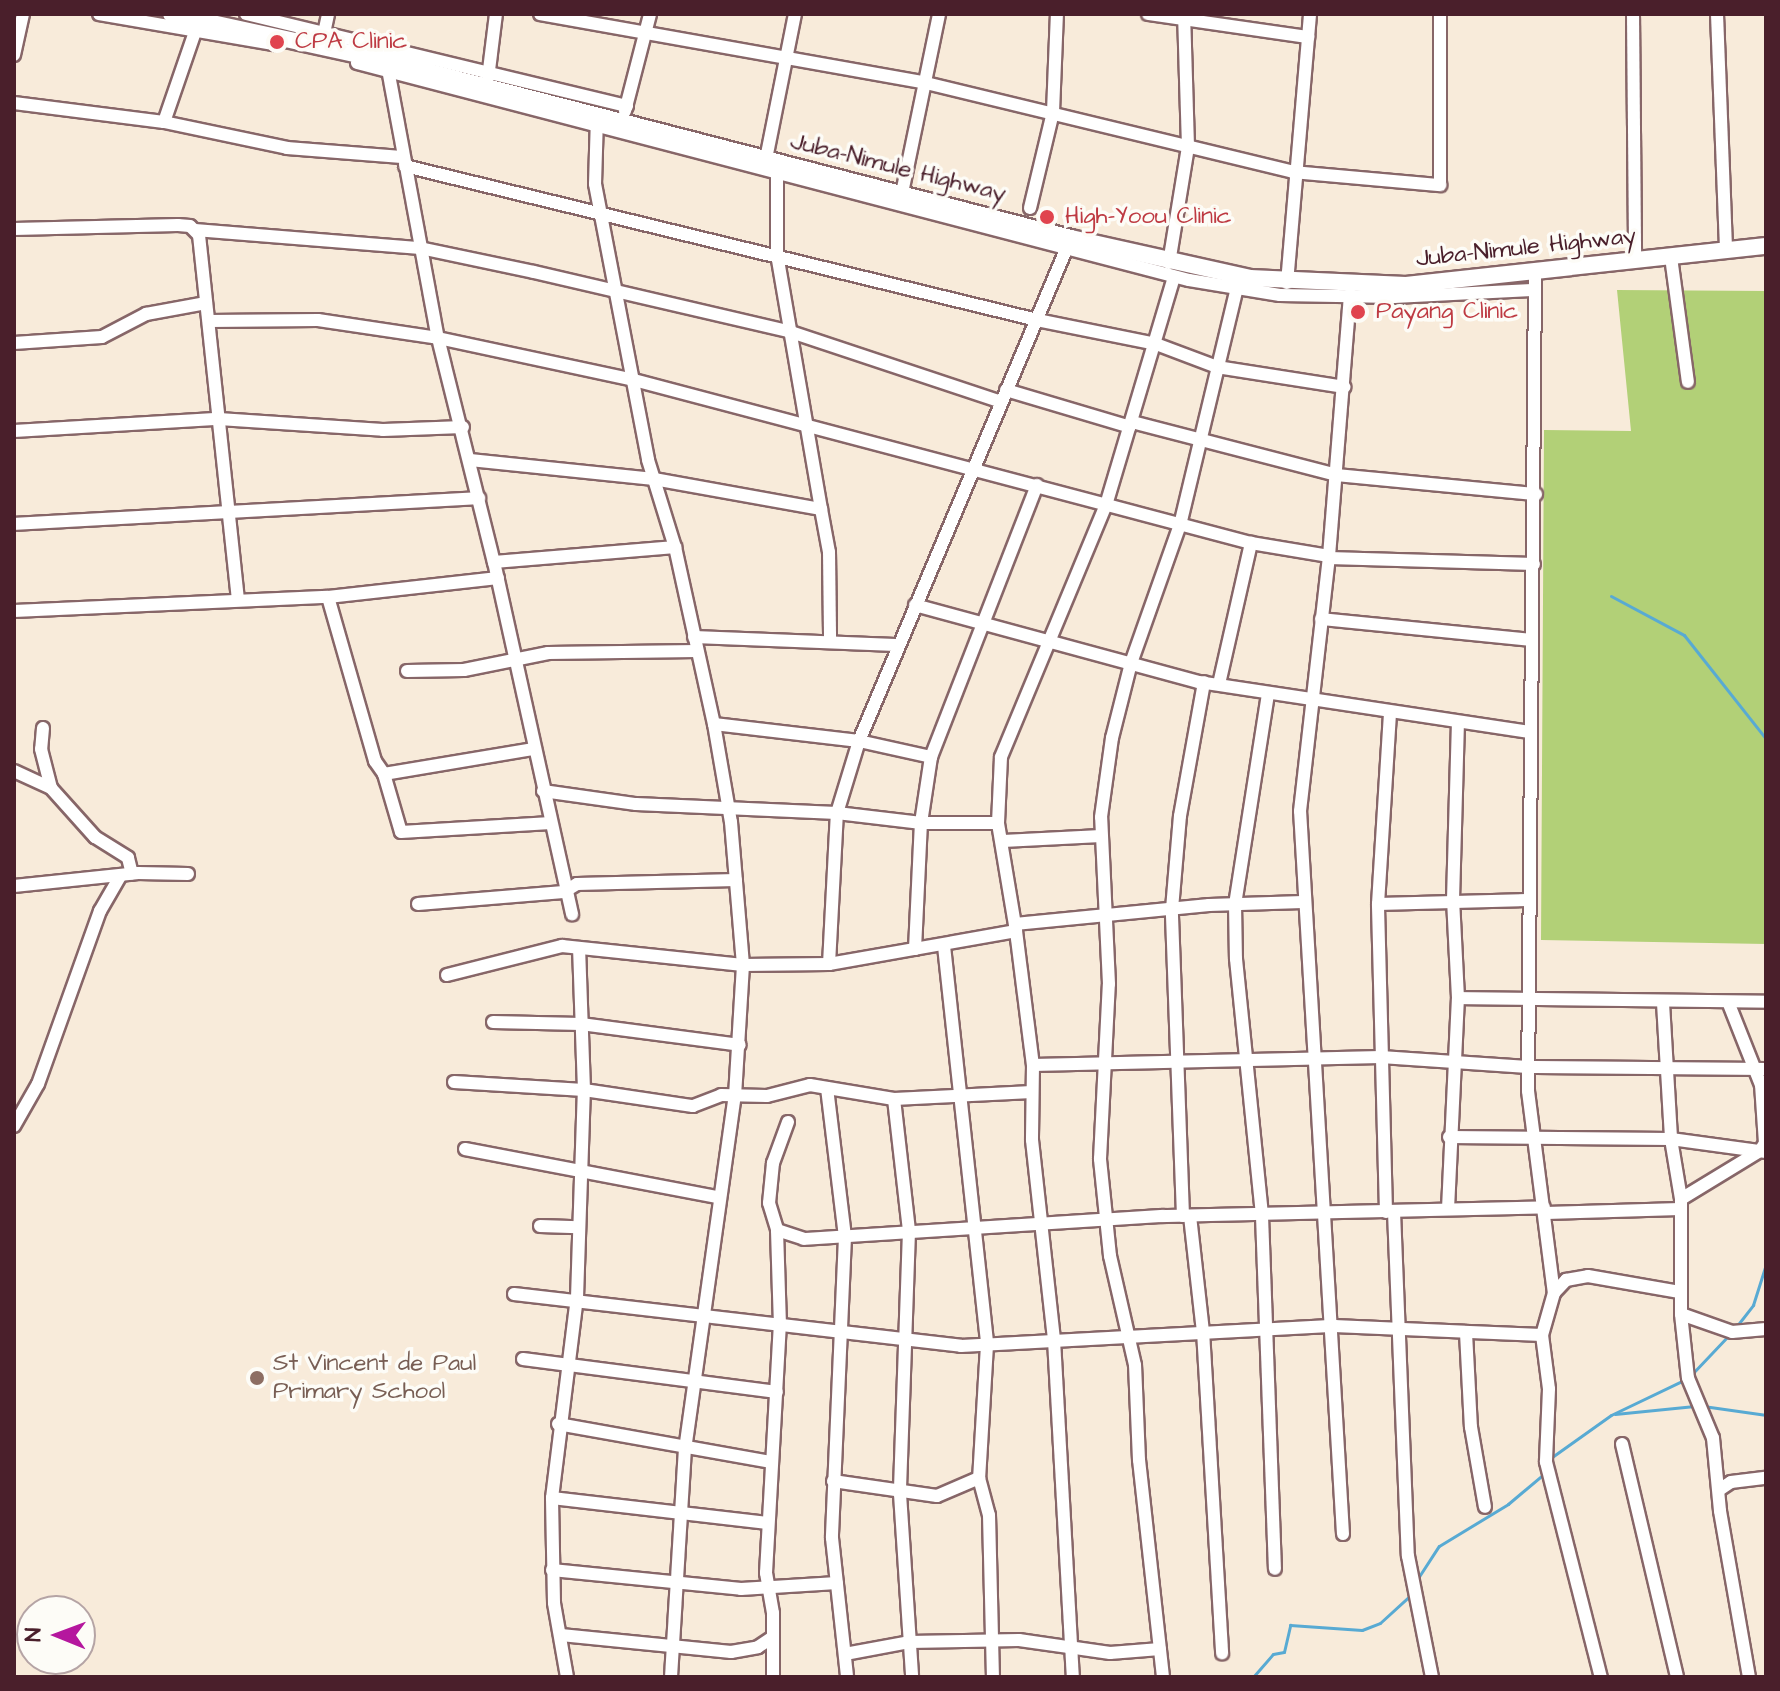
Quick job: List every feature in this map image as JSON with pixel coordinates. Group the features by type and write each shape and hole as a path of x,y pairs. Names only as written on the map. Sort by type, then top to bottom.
{"main road":[{"name":"Juba–Nimule Highway","path":"171,14 197,25 323,39 387,65 488,80 596,123 624,115 766,159 902,193 1068,245 1171,270 1287,283 1406,285 1534,282 1635,261 1766,246"}],"street":[{"path":"14,55 23,14"},
{"path":"99,14 197,25 387,65 777,174 1068,245 896,645 859,741 837,813 829,964"},
{"path":"246,14 323,39 624,115 648,32 650,14"},
{"path":"323,39 328,14"},
{"path":"488,80 496,14"},
{"path":"540,14 926,83 1293,172 1440,184 1440,14"},
{"path":"766,159 795,14"},
{"path":"902,193 939,14"},
{"path":"1030,208 1053,112 1057,14"},
{"path":"1148,14 1184,15 1308,37"},
{"path":"1287,283 1293,172 1310,14"},
{"path":"1633,14 1635,261"},
{"path":"1717,14 1726,250"},
{"path":"1073,1677 1054,1340 1041,1227 1033,1065 1016,927 998,823 1001,757 1106,505 1156,344 1171,270 1188,147 1184,15"},
{"path":"164,122 197,25"},
{"path":"387,65 438,338 463,427 564,892 572,914"},
{"path":"14,103 164,122 287,148 404,161 1037,320 1156,344 1217,367 1344,387"},
{"path":"596,123 601,211 614,290 654,479 675,547 714,724 728,808 743,965 735,1094 705,1276 707,1316 685,1448 678,1580 668,1650 671,1677"},
{"path":"777,174 777,253 804,427 829,552 830,639"},
{"path":"14,229 178,225 195,230 420,248 788,331 1004,396 1202,439 1337,475 1536,494"},
{"path":"195,230 209,321 238,600"},
{"path":"1671,257 1688,382"},
{"path":"1171,270 1237,288 1280,295 1350,294 1534,282 1536,494 1527,900 1533,1001 1528,1067 1531,1139 1545,1210 1554,1293 1542,1335 1549,1389 1546,1462 1601,1677"},
{"path":"1163,1677 1139,1460 1135,1365 1105,1221 1100,1159 1109,984 1102,916 1104,772 1131,663 1180,525 1237,288"},
{"path":"1343,1534 1334,1326 1303,902 1300,811 1337,475 1350,294"},
{"path":"14,343 102,337 146,314 206,303"},
{"path":"209,321 318,320 438,338 634,380 1251,543 1329,557 1534,564"},
{"path":"14,431 219,419 383,430 463,427"},
{"path":"470,460 654,479 821,509"},
{"path":"915,949 921,823 931,757 980,623 1037,485"},
{"path":"14,524 227,509 353,507 479,498"},
{"path":"1219,684 1251,543"},
{"path":"494,562 675,547"},
{"path":"14,611 328,597 498,578"},
{"path":"328,597 375,761 384,774 401,832 551,823"},
{"path":"915,605 1047,643 1204,682 1268,694 1312,697 1390,714 1530,732"},
{"path":"1321,619 1531,640"},
{"path":"694,637 830,639 896,645"},
{"path":"407,671 464,670 515,657 697,651"},
{"path":"1204,682 1180,816 1172,909 1186,1216 1203,1331 1222,1653"},
{"path":"1268,694 1235,904 1236,959 1250,1060 1269,1331 1275,1569"},
{"path":"1390,714 1378,904 1381,1057 1400,1329 1408,1556 1432,1677"},
{"path":"1448,1209 1449,1137 1458,998 1453,900 1458,723"},
{"path":"714,724 859,741 931,757"},
{"path":"43,728 41,749 51,788"},
{"path":"384,774 534,749"},
{"path":"14,771 51,788 95,837 128,858 126,875 100,911 38,1084 14,1126"},
{"path":"543,791 636,804 837,813 921,823 998,823"},
{"path":"1003,841 1101,836"},
{"path":"14,886 126,875 188,874"},
{"path":"418,904 564,892 577,884 736,880"},
{"path":"1378,904 1527,900"},
{"path":"447,975 562,946 743,965 829,964 944,946 1016,927 1172,909 1303,902"},
{"path":"944,946 987,1345 979,1478 989,1515 993,1677"},
{"path":"567,1677 552,1570 552,1498 558,1424 577,1298 584,1090 579,950"},
{"path":"1458,998 1729,1004 1766,1002"},
{"path":"1663,1003 1671,1139 1680,1204 1681,1314 1688,1378 1713,1438 1749,1677"},
{"path":"777,1230 804,1239 975,1226 1041,1227 1186,1216 1448,1209 1545,1210 1680,1204 1763,1152 1761,1069 1729,1004"},
{"path":"493,1022 581,1024 740,1045"},
{"path":"1033,1065 1381,1057 1528,1067 1761,1069"},
{"path":"454,1082 584,1090 693,1106 735,1094 767,1096 810,1085 894,1099 1032,1092"},
{"path":"827,1088 845,1237 846,1296 838,1319 842,1334 833,1481 837,1583 847,1677"},
{"path":"894,1099 909,1231 908,1341 900,1494 912,1677"},
{"path":"773,1677 771,1588 766,1573 780,1326 777,1230 769,1203 771,1177 788,1122"},
{"path":"1449,1137 1671,1139 1763,1152"},
{"path":"465,1149 581,1167 717,1197"},
{"path":"540,1226 578,1227"},
{"path":"1554,1293 1566,1280 1588,1276 1680,1292"},
{"path":"514,1294 577,1298 842,1334 987,1345 1334,1326 1542,1335"},
{"path":"1681,1314 1732,1332 1766,1329"},
{"path":"1466,1333 1471,1427 1485,1507"},
{"path":"523,1359 568,1363 696,1384 777,1392"},
{"path":"558,1424 772,1462"},
{"path":"1622,1444 1677,1677"},
{"path":"833,1481 900,1494 944,1496 979,1478"},
{"path":"1719,1490 1731,1482 1766,1478"},
{"path":"552,1498 680,1516 768,1523"},
{"path":"552,1570 636,1581 678,1580 771,1588 837,1583"},
{"path":"561,1635 668,1650 731,1652 758,1647 773,1637"},
{"path":"845,1654 909,1642 994,1641 1069,1648 1160,1649"}],"green space":[{"path":"1617,290 1766,291 1766,944 1541,940 1544,430 1631,431"}],"waterway":[{"path":"1611,596 1684,635 1766,739"},
{"path":"1736,1327 1753,1305 1766,1264"},
{"path":"1692,1374 1728,1336"},
{"path":"1552,1457 1611,1415 1686,1379"},
{"path":"1615,1414 1695,1406"},
{"path":"1703,1406 1766,1415"},
{"path":"1418,1578 1439,1546 1508,1504 1545,1473"},
{"path":"1253,1677 1273,1654 1284,1652 1290,1625 1362,1630 1380,1623 1413,1593"}],"place":[{"name":"CPA Clinic","path":"277,42"},
{"name":"High-Yoou Clinic","path":"1047,217"},
{"name":"Payang Clinic","path":"1358,312"},
{"name":"St Vincent de Paul Primary School","path":"257,1378"}]}
